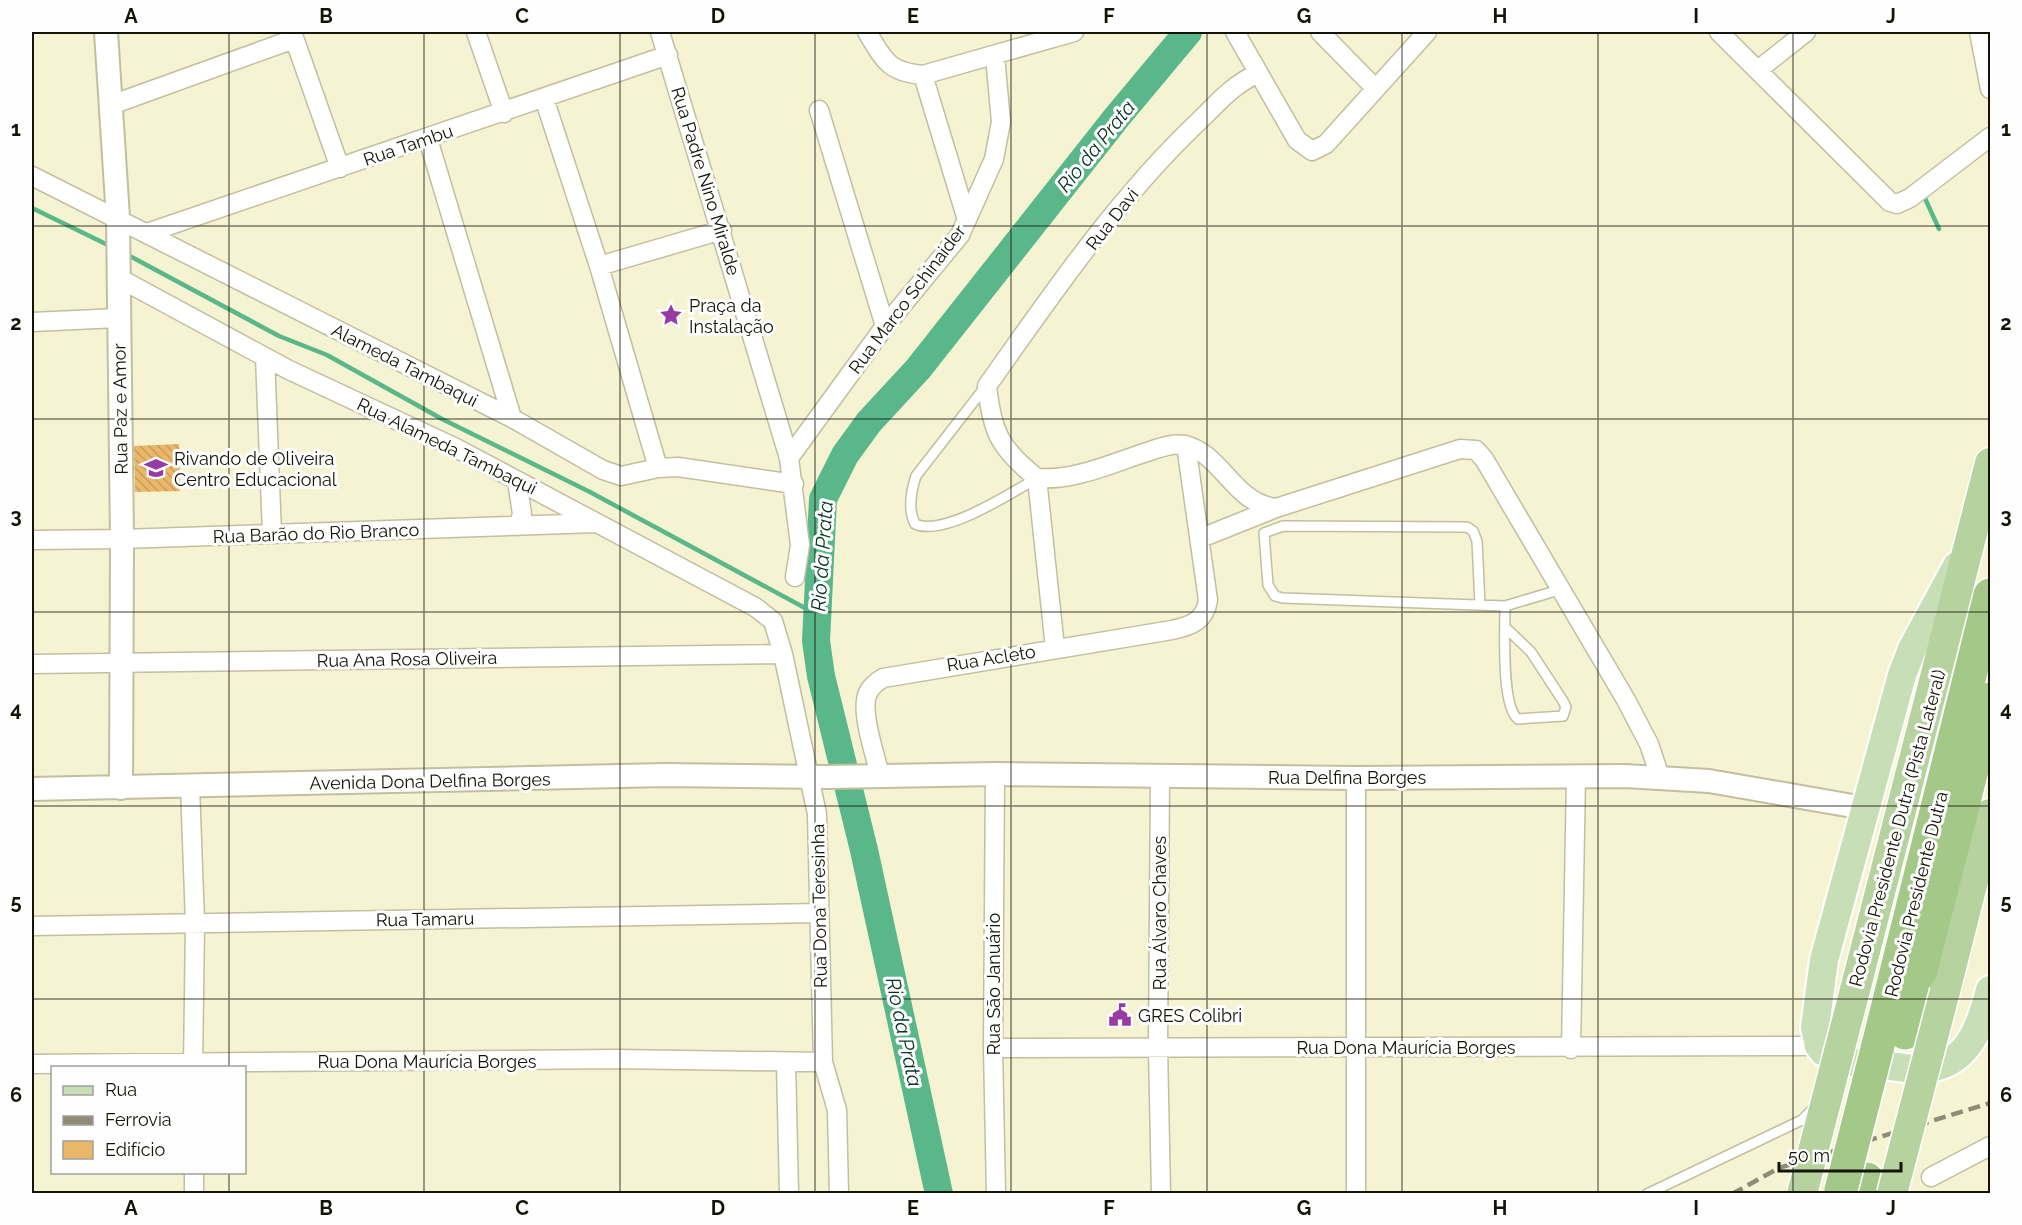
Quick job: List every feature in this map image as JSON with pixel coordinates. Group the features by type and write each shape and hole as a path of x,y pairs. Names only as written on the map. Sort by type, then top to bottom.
{"highway":[{"name":"Rodovia Presidente Dutra (Pista Lateral)","path":"1802,1194 1990,463"},
{"name":"Rodovia Presidente Dutra","path":"1860,1190 1990,595"},
{"name":"Rodovia Presidente Dutra","path":"1889,1049 1990,699"},
{"path":"1860,1190 1945,991 1990,814"}],"main road":[{"path":"1972,538 1906,661 1824,960 1815,1027 1819,1046 1828,1054 1845,1060 1926,1068 1955,1057 1976,1035 1990,990"}],"street":[{"name":"Rua Paz e Amor","path":"106,32 118,226 122,539 121,788"},
{"path":"476,32 504,113"},
{"name":"Rua Padre Nino Miralde","path":"660,32 722,230 789,458 800,545 795,577"},
{"path":"867,32 891,67 904,73 923,75 995,56 1040,36 1074,32"},
{"path":"1235,32 1297,140 1312,151 1326,144 1427,32"},
{"path":"1320,32 1375,88"},
{"path":"1719,32 1884,198 1893,203 1910,198 1990,137"},
{"path":"1758,70 1806,32"},
{"path":"1979,32 1990,89"},
{"path":"111,105 293,35 340,168"},
{"name":"Rua Tambu","path":"147,233 428,139 668,55"},
{"name":"Rua Marco Schinaider","path":"789,458 885,326 960,235 994,159 1001,104 995,56"},
{"name":"Rua Davi","path":"987,386 1059,287 1162,156 1232,87 1258,73"},
{"path":"923,75 967,220"},
{"path":"544,99 599,266 658,468"},
{"path":"819,110 885,326"},
{"path":"428,139 512,418"},
{"name":"Alameda Tambaqui","path":"32,176 118,226 147,233 512,418 603,470 621,476 658,468 700,469 794,484"},
{"path":"599,266 722,230"},
{"name":"Rua Alameda Tambaqui","path":"118,270 265,357 456,448 755,607 773,621"},
{"path":"32,322 118,318"},
{"path":"265,357 272,534"},
{"path":"987,386 993,424 1001,443 1015,461 1037,478 1055,648"},
{"name":"Rua Davi","path":"1037,478 1073,475 1166,446 1186,446"},
{"path":"1186,446 1209,459 1255,502 1276,508"},
{"path":"1186,446 1201,538 1276,508 1460,449 1476,450 1484,459 1559,590 1636,717 1660,777"},
{"path":"517,481 522,514 518,526"},
{"name":"Rua Barão do Rio Branco","path":"32,540 600,523"},
{"name":"Rua Acleto","path":"873,776 866,699 868,691 883,678 1190,626 1202,618 1209,600 1201,538"},
{"name":"Rua Dona Teresinha","path":"773,621 819,776 818,913 823,1062 837,1110 839,1194"},
{"name":"Rua Ana Rosa Oliveira","path":"32,664 783,654"},
{"name":"Rua Delfina Borges","path":"819,776 995,774 1356,778 1660,777 1709,781 1864,808"},
{"name":"Rua Sāo Januário","path":"995,774 993,1048 996,1194"},
{"name":"Avenida Dona Delfina Borges","path":"32,789 665,775 819,776"},
{"name":"Rua Álvaro Chaves","path":"1160,776 1158,1047 1161,1194"},
{"path":"1571,1049 1576,776"},
{"path":"1356,778 1354,1047 1356,1194"},
{"path":"190,786 195,923 193,1065"},
{"name":"Rua Tamaru","path":"32,926 818,913"},
{"name":"Rua Dona Maurícia Borges","path":"993,1048 1571,1049 1819,1046"},
{"name":"Rua Dona Maurícia Borges","path":"32,1064 193,1065 616,1059 823,1062"},
{"path":"786,1063 789,1194"},
{"path":"1931,1176 1990,1146"},
{"path":"194,1174 194,1194"}],"lane":[{"name":"Rua Davi","path":"987,386 916,476 912,489 911,517 915,524 923,528 961,518 1037,478"},
{"path":"1480,604 1477,541 1473,531 1467,527 1283,526 1272,528 1264,533 1268,585 1275,596 1505,606 1559,590"},
{"path":"1505,606 1505,627 1507,684 1513,715 1521,720 1563,717 1566,707 1563,701 1531,652 1505,627"},
{"path":"1647,1194 1802,1120 1820,1100 1845,1060"}],"building":[{"name":"Rivando de Oliveira Centro Educacional","path":"179,444 180,491 135,492 134,446"}],"waterway":[{"name":"Rio da Prata","path":"939,1194 864,850 821,676 816,641 823,499 845,455 869,422 918,369 1117,117 1188,32"},
{"path":"1923,194 1939,229"},
{"path":"32,208 110,246"},
{"path":"126,254 279,336 327,355 442,419 590,492 818,615"}],"railway":[{"path":"1732,1194 1779,1168 1990,1103"}],"place":[{"name":"Praça da Instalação","path":"671,315"},
{"name":"Rivando de Oliveira Centro Educacional","path":"156,468"},
{"name":"GRES Colibri","path":"1120,1015"}]}
